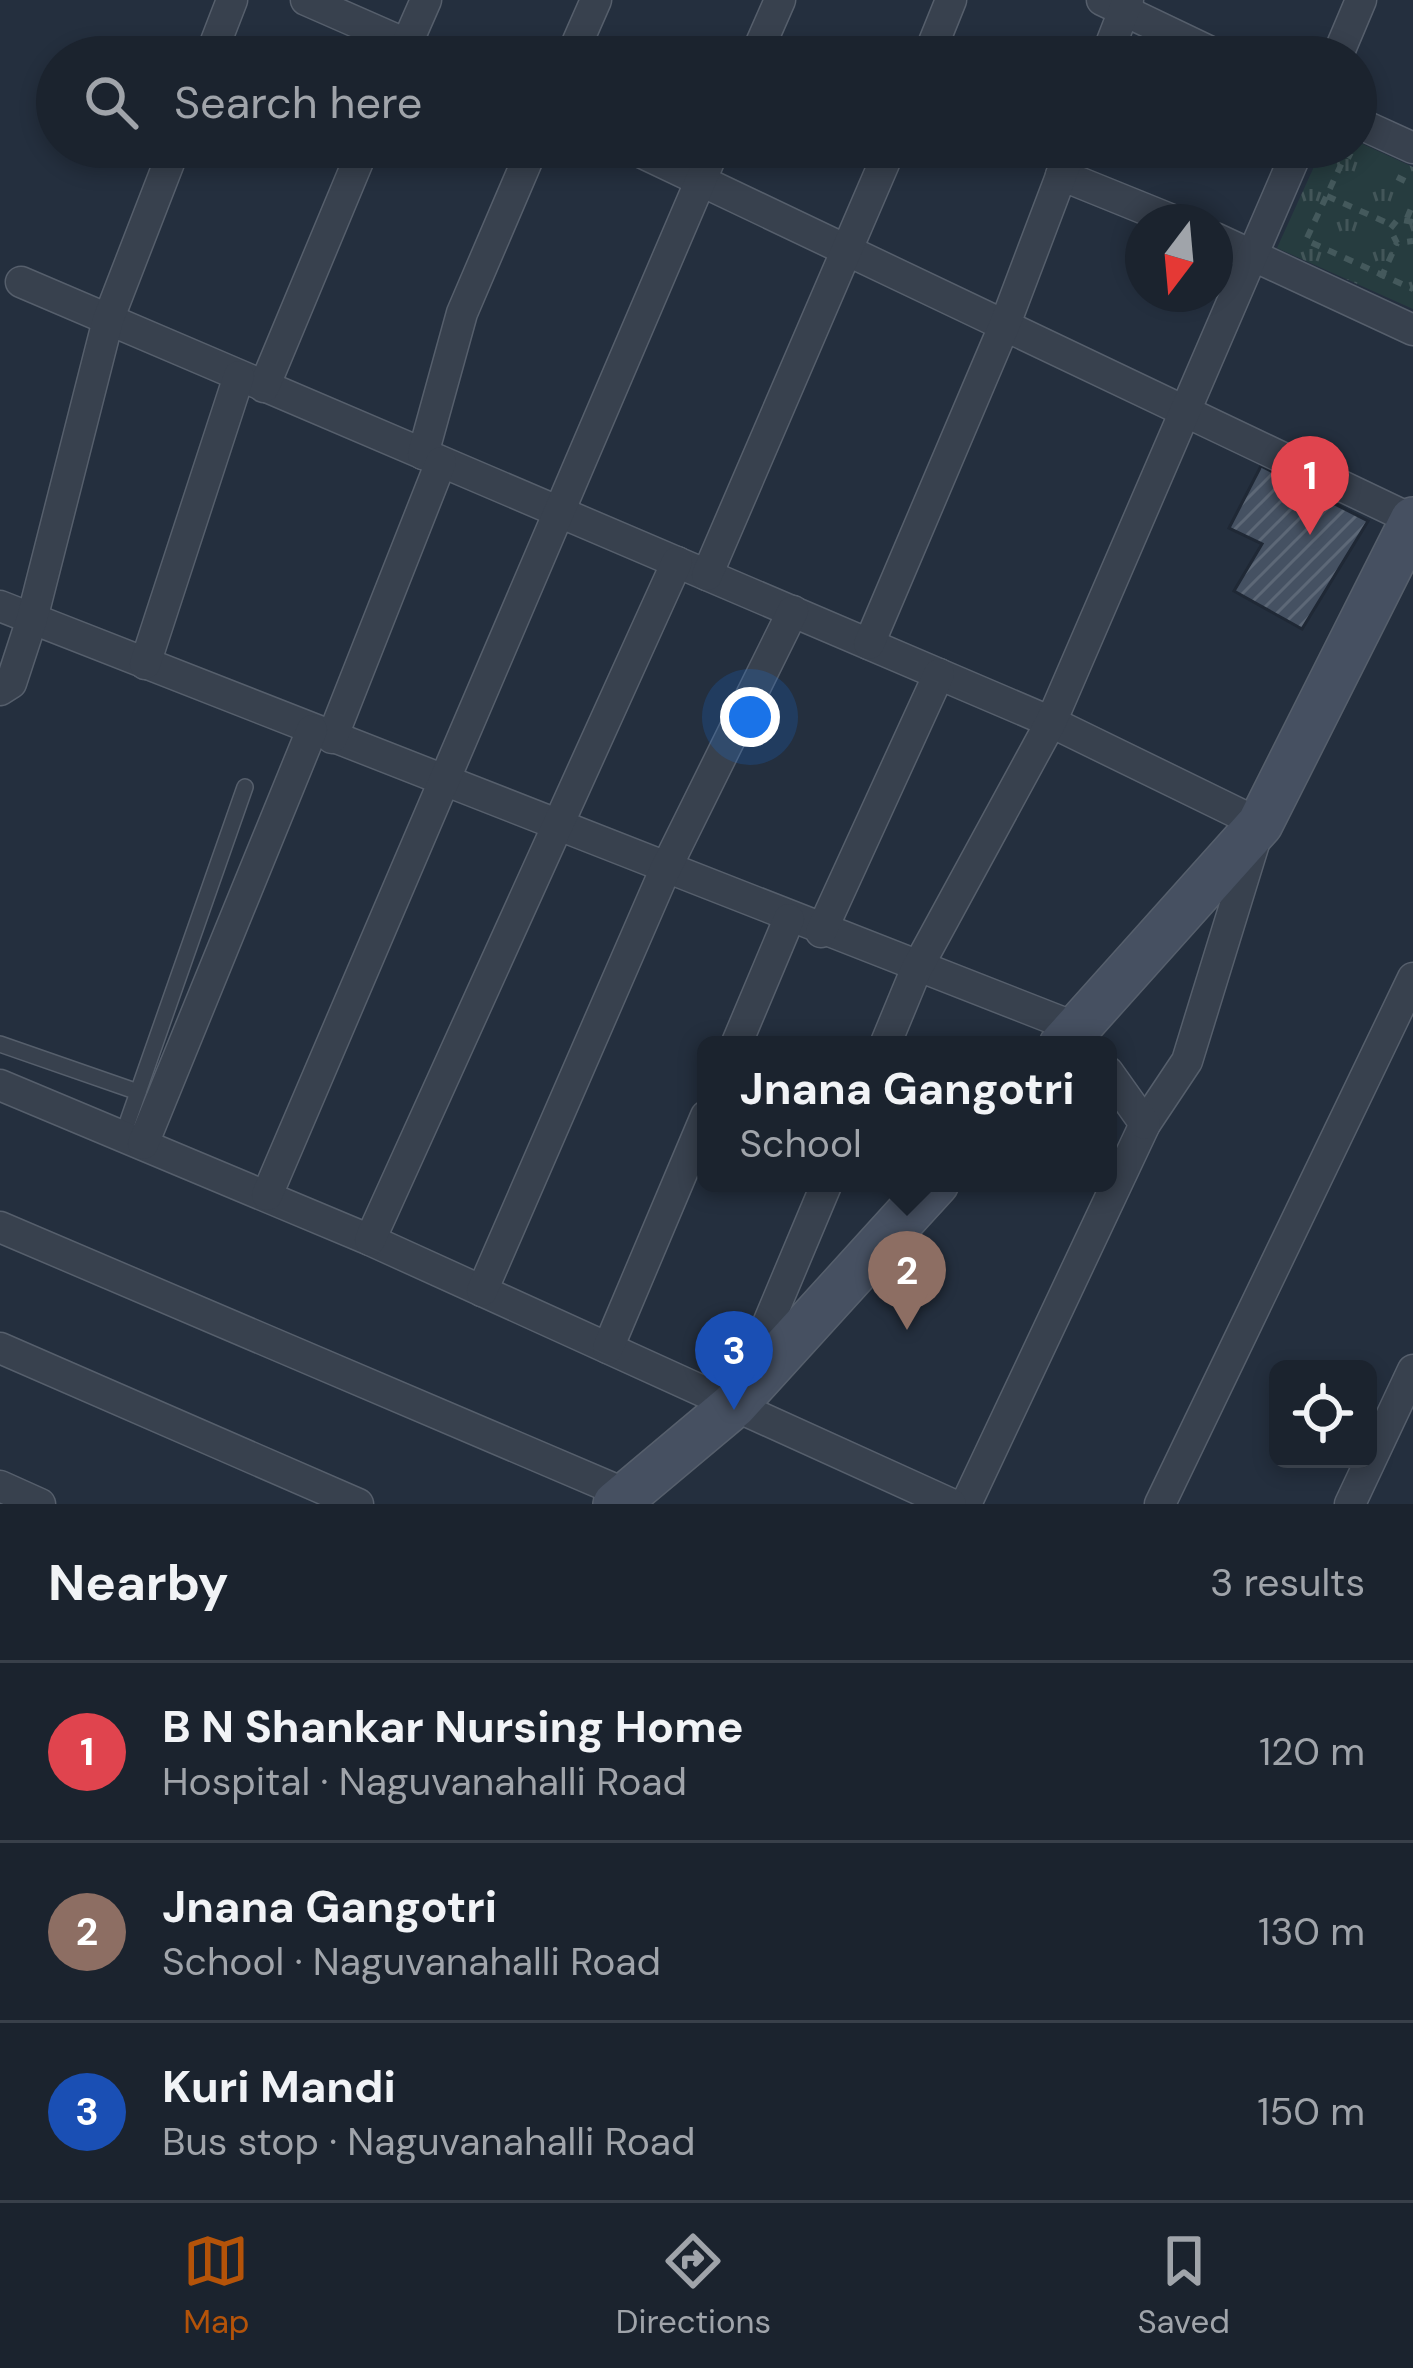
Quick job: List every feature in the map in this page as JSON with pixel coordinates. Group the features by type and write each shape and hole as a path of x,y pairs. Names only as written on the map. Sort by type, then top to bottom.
{"street":[{"path":"218,36 232,0"},
{"path":"306,0 375,36"},
{"path":"410,36 426,0"},
{"path":"580,36 596,0"},
{"path":"764,36 780,0"},
{"path":"936,36 950,0"},
{"path":"1346,36 1361,0"},
{"path":"1111,36 1118,3 1181,36"},
{"path":"1377,132 1413,148"},
{"path":"0,690 11,683 32,619 108,320 167,168"},
{"path":"145,664 252,381 354,168"},
{"path":"133,1139 322,734 432,458 462,313 523,168"},
{"path":"672,168 1413,520 1260,824 1187,1060 1144,1124 1117,1182"},
{"path":"267,1195 706,168"},
{"path":"707,575 883,168"},
{"path":"869,644 1005,324 1063,168"},
{"path":"1079,168 1144,204"},
{"path":"889,1036 916,970 1051,722 1291,168"},
{"path":"1233,245 1413,330"},
{"path":"21,282 1051,722 1260,824"},
{"path":"370,1240 677,562"},
{"path":"0,607 789,919 1069,1036"},
{"path":"482,1291 665,870 793,611"},
{"path":"821,932 939,674"},
{"path":"1079,1036 1260,824"},
{"path":"740,1036 789,919"},
{"path":"1160,1504 1413,978"},
{"path":"0,1085 370,1240 932,1500"},
{"path":"1117,1085 1144,1124"},
{"path":"608,1348 697,1137"},
{"path":"734,1405 823,1192"},
{"path":"0,1227 621,1499 734,1405 928,1192"},
{"path":"966,1504 1112,1192"},
{"path":"0,1348 358,1504"},
{"path":"1350,1504 1413,1370"},
{"path":"0,1486 40,1504"}],"lane":[{"path":"133,1139 138,1093 245,787"},
{"path":"0,1044 138,1093"}],"path":[{"path":"1340,168 1306,240 1413,289"},
{"path":"1380,169 1413,184"},
{"path":"1327,196 1392,225 1410,220 1413,204"},
{"path":"1367,308 1396,243 1392,225"},
{"path":"1396,243 1413,241"}],"green space":[{"path":"1377,151 1413,167 1413,309 1277,248 1313,168 1377,168"}],"building":[{"path":"1261,466 1368,521 1302,629 1234,591 1262,544 1229,528"}],"place":[{"name":"B N Shankar Nursing Home","path":"1310,535"},
{"name":"Jnana Gangotri","path":"907,1330"},
{"name":"Kuri Mandi","path":"734,1410"}]}
